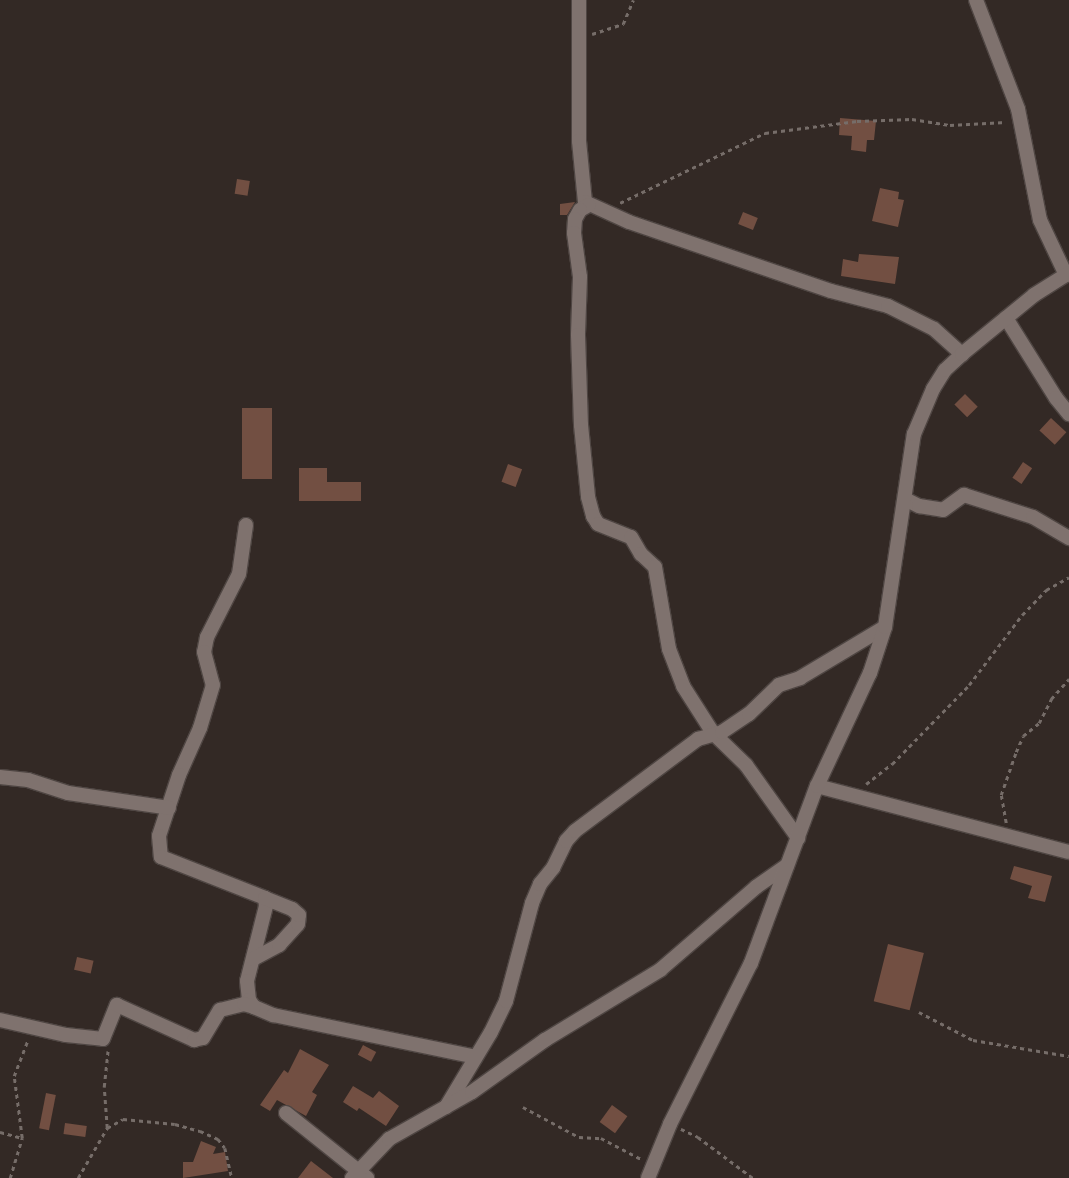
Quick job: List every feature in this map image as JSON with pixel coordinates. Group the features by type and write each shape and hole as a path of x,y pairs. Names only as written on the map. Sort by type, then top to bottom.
{"street":[{"path":"579,0 577,42 583,197 595,208 831,291 888,306 934,329 962,354"},
{"path":"651,1172 670,1124 751,963 817,786 870,673 886,627 914,434 932,389 945,370 962,354 1006,318 1067,274 1040,220 1011,84 976,0"},
{"path":"595,208 580,210 575,219 574,233 580,277 578,335 588,497 598,524 625,532 655,567 674,666 693,705 713,734 746,765 798,838"},
{"path":"1006,318 1056,398 1069,414"},
{"path":"905,499 919,506 943,510 964,495 1033,516 1069,538"},
{"path":"246,525 240,574 207,637 204,652 212,677 210,696 200,728 179,775 170,808 159,836 161,857 292,909 299,915 298,924 279,945 253,959"},
{"path":"446,1107 506,1001 540,884 553,868 566,841 574,830 652,777 665,763 698,739 713,734 749,714 779,685 800,678 886,627"},
{"path":"0,777 28,780 68,793 170,808"},
{"path":"817,786 1069,852"},
{"path":"286,1113 359,1176 389,1139 446,1107 545,1040 660,970 756,887 787,865"},
{"path":"254,1007 249,1000 248,981 266,906 265,898"},
{"path":"0,1020 35,1028 103,1038 117,1005 194,1040 203,1038 220,1010 244,1004 273,1015 476,1057"}],"path":[{"path":"577,42 623,24 633,0"},
{"path":"595,208 625,202 657,183 765,133 857,121 912,119 950,126 1020,120"},
{"path":"853,794 892,764 969,686 1022,615 1046,590 1069,577"},
{"path":"1009,836 1000,802 1016,752 1023,736 1039,723 1051,699 1069,680"},
{"path":"919,1012 973,1040 1069,1056"},
{"path":"10,1178 22,1138 14,1076 16,1064 35,1028"},
{"path":"103,1038 108,1048 104,1087 107,1128"},
{"path":"523,1107 572,1133 601,1138 651,1172"},
{"path":"78,1178 107,1128 123,1119 175,1124 218,1139 225,1148 232,1178"},
{"path":"670,1124 698,1137 753,1178"},
{"path":"0,1132 22,1138"}],"building":[{"path":"840,118 876,121 874,140 867,140 866,152 851,150 852,136 839,135"},
{"path":"237,179 250,181 247,196 235,194"},
{"path":"880,188 899,192 898,199 904,200 898,227 872,221"},
{"path":"575,202 567,215 560,215 560,204"},
{"path":"743,212 758,218 753,230 738,224"},
{"path":"859,254 899,257 895,284 841,276 843,259 858,262"},
{"path":"965,394 978,407 967,417 954,405"},
{"path":"242,408 272,408 272,479 242,479"},
{"path":"1051,418 1066,432 1055,445 1039,430"},
{"path":"1023,462 1032,468 1021,484 1012,478"},
{"path":"508,464 522,469 516,487 502,482"},
{"path":"299,468 327,468 327,482 361,482 361,501 299,501"},
{"path":"1014,866 1052,876 1045,902 1028,898 1032,886 1010,879"},
{"path":"888,944 924,953 910,1010 874,1001"},
{"path":"77,957 94,961 91,973 74,970"},
{"path":"363,1045 376,1052 371,1062 358,1055"},
{"path":"300,1049 329,1065 312,1092 317,1095 306,1116 277,1100 270,1111 260,1105 284,1070 288,1073"},
{"path":"353,1086 373,1098 379,1091 399,1106 386,1126 359,1108 357,1111 343,1102"},
{"path":"46,1093 56,1095 49,1130 39,1128"},
{"path":"612,1105 627,1116 615,1133 600,1122"},
{"path":"65,1123 87,1126 85,1137 63,1134"},
{"path":"201,1141 216,1147 213,1154 225,1152 228,1171 183,1178 183,1162 193,1162"},
{"path":"311,1161 333,1178 298,1178"}]}
